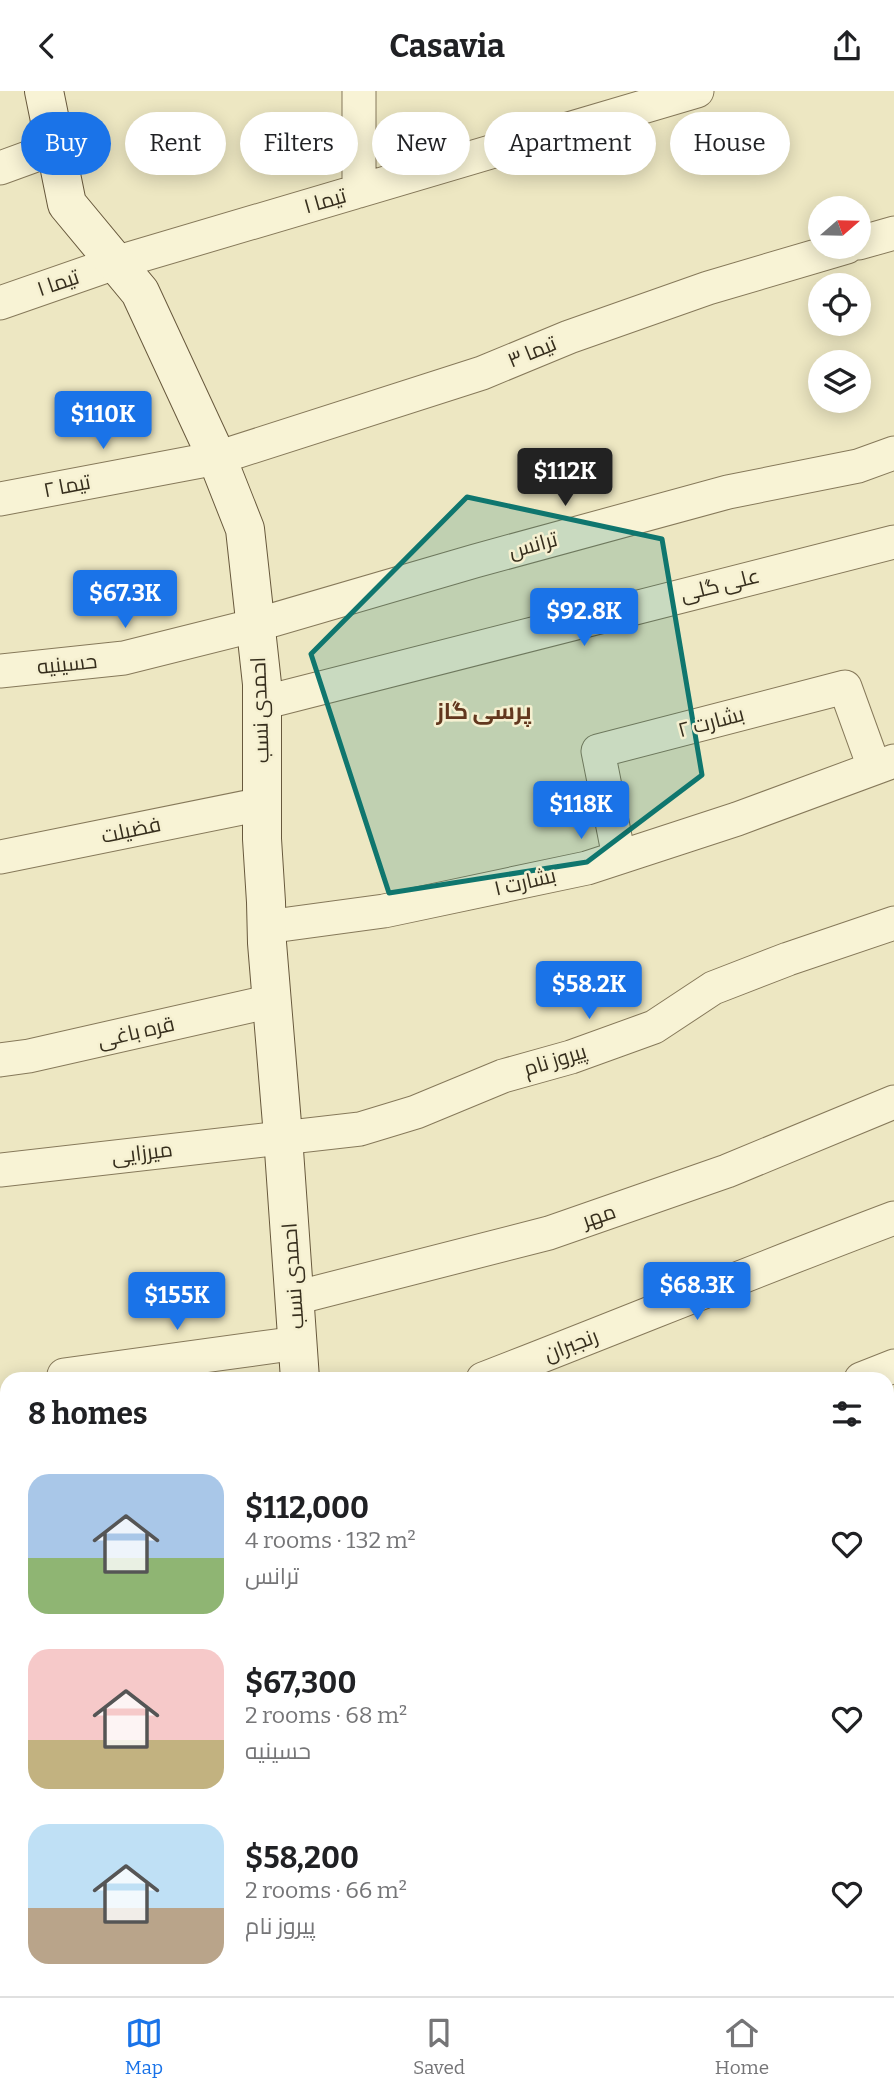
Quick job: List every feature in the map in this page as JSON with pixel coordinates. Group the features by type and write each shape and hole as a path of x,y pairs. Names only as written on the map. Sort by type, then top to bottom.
{"street":[{"name":"احمدی نسب","path":"44,91 48,112"},
{"path":"359,91 359,191"},
{"name":"تیما ۱","path":"115,263 697,91"},
{"path":"0,168 21,160"},
{"name":"احمدی نسب","path":"61,175 67,204 139,292 217,458 245,529 262,703 266,926 299,1361"},
{"path":"872,239 894,233"},
{"name":"تیما ۳","path":"217,458 482,373 569,337 708,288 808,259"},
{"name":"۱ تیما","path":"0,303 115,263"},
{"name":"ترانس","path":"256,625 475,561 715,496 858,466 894,453"},
{"name":"تیما ۲","path":"0,499 217,458"},
{"name":"علی گلی","path":"262,703 894,542"},
{"name":"حسینیه","path":"0,671 124,658 256,625"},
{"name":"بشارت ۲","path":"619,857 598,751 845,687 884,764"},
{"name":"بشارت ۱","path":"266,926 409,906 560,874 737,819 884,764"},
{"name":"فضیلت","path":"0,857 262,804"},
{"name":"پیروز نام","path":"284,1136 359,1129 416,1112 503,1076 571,1057 654,1027 713,988 894,923"},
{"name":"قره باغی","path":"0,1060 29,1056 272,1001"},
{"name":"مهر","path":"295,1298 549,1233 727,1171 894,1103"},
{"name":"میرزایی","path":"0,1170 284,1136"},
{"name":"رنجبران","path":"501,1372 894,1218"},
{"path":"114,1372 299,1361"}],"highlighted area":[{"path":"467,497 662,539 702,775 587,862 389,893 311,654"}],"district":[{"name":"پرسی گاز","path":"484,711"}]}
